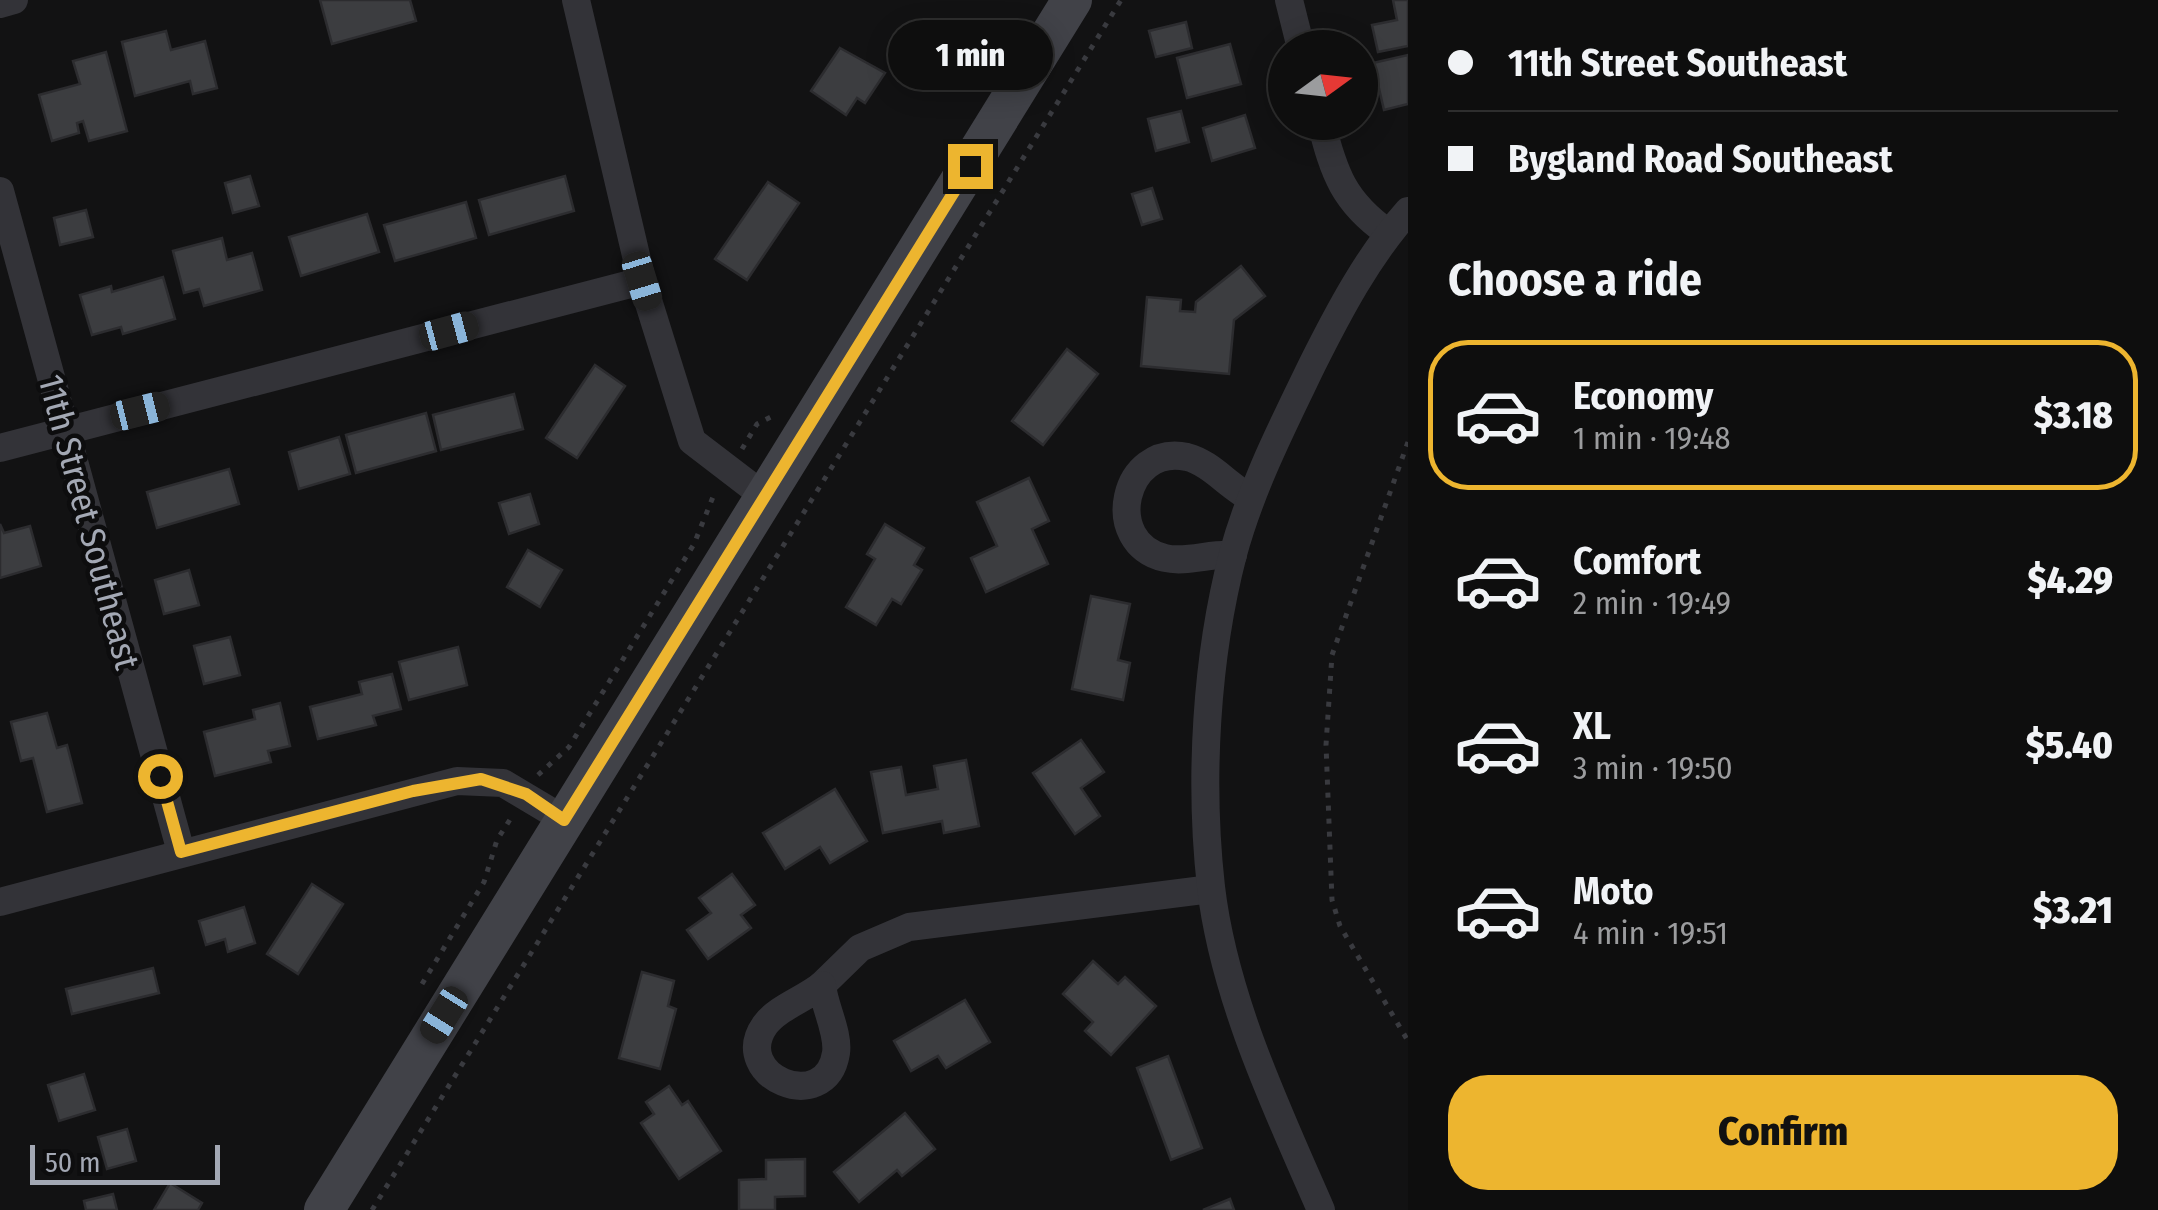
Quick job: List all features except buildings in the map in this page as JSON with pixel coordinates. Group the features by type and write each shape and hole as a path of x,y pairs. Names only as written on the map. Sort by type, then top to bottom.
{"street":[{"path":"0,4 14,0"},
{"path":"576,0 642,281 692,441 764,497"},
{"path":"324,1210 1072,0"},
{"path":"1288,0 1296,30"},
{"path":"1327,140 1340,181 1356,210 1388,234"},
{"name":"11th Street Southeast","path":"0,191 181,852"},
{"path":"1321,1210 1265,1078 1233,979 1212,888 1211,694 1233,555 1252,498 1339,312 1388,234 1408,211"},
{"path":"0,448 642,281"},
{"path":"1233,555 1180,560 1148,551 1127,523 1128,490 1148,464 1182,456 1198,460 1228,486 1252,498"},
{"path":"0,902 457,782 481,779 526,794 564,820"},
{"path":"822,985 860,948 910,927 1212,888"}],"path":[{"path":"372,1210 1121,0"},
{"path":"415,996 484,882 497,840 544,766 563,754 579,730 694,544 703,528 704,511 757,424 774,416 785,399"},
{"path":"1408,442 1332,656 1326,744 1336,913 1408,1041"}],"route":[{"path":"160,776 181,852 413,791 481,779 503,783 526,794 564,820 970,166"}]}
